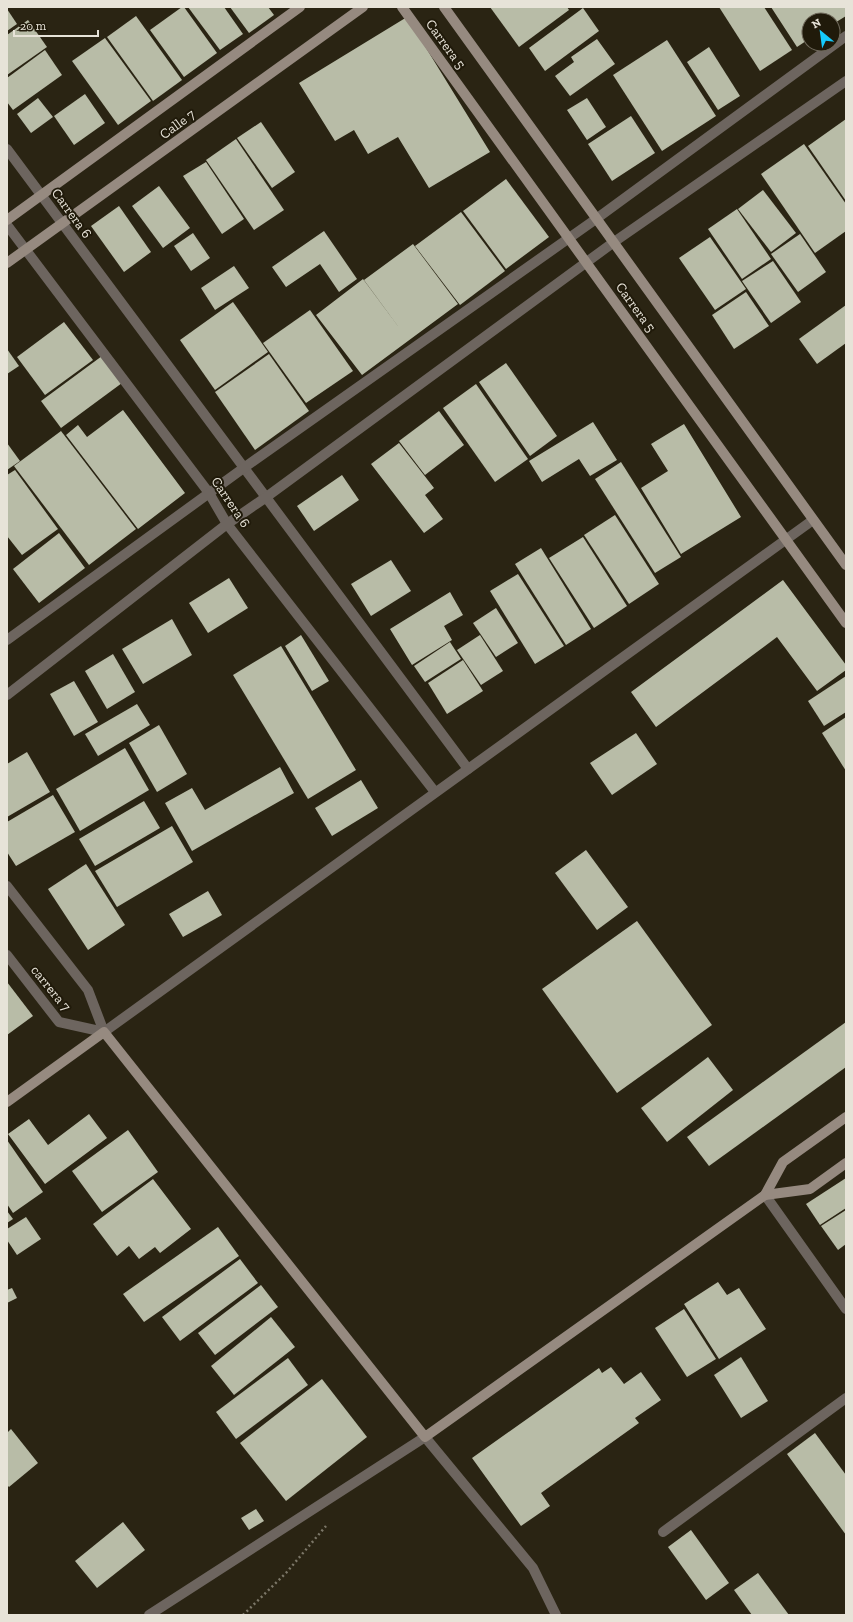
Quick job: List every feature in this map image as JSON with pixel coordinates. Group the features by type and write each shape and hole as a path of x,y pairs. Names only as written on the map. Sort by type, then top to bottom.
{"main road":[{"name":"Calle 7","path":"7,220 300,7"},
{"name":"Calle 7","path":"7,263 363,7"},
{"name":"Carrera 5","path":"402,7 846,623"},
{"name":"Carrera 5","path":"444,7 846,565"},
{"path":"7,1102 104,1032 425,1437 765,1195 783,1162 846,1117"},
{"path":"765,1195 810,1189 846,1163"}],"street":[{"path":"7,640 245,467 596,219 846,36"},
{"path":"7,695 227,524 265,498 614,242 846,81"},
{"name":"Carrera 6","path":"7,149 245,467 265,498 468,769"},
{"name":"Carrera 6","path":"7,225 209,493 227,524 435,792"},
{"path":"7,886 88,990 104,1032 813,520"},
{"name":"carrera 7","path":"7,955 59,1022 104,1032"},
{"path":"765,1195 846,1309"},
{"path":"663,1532 846,1398"},
{"path":"149,1615 425,1437 533,1568 556,1615"}],"path":[{"path":"243,1615 286,1573 330,1523"}],"building":[{"path":"184,7 217,53 184,77 150,30"},
{"path":"188,7 224,7 243,34 220,50"},
{"path":"230,7 268,7 274,15 249,33"},
{"path":"490,7 567,7 569,10 519,47"},
{"path":"719,7 764,7 792,50 760,71"},
{"path":"771,7 846,7 846,16 841,19 841,12 801,12 801,44 797,47"},
{"path":"583,8 599,31 545,71 529,48"},
{"path":"7,9 17,24 7,31"},
{"path":"136,16 182,80 153,101 107,37"},
{"path":"407,17 490,152 429,188 398,137 368,154 354,130 335,141 299,83"},
{"path":"28,20 47,47 7,75 7,35"},
{"path":"105,38 151,101 118,125 72,61"},
{"path":"597,39 615,64 570,96 555,76 574,62 571,57"},
{"path":"667,40 716,116 662,151 613,75"},
{"path":"709,47 740,96 718,110 687,62"},
{"path":"45,50 62,75 13,110 7,102 7,78"},
{"path":"85,94 105,123 74,145 54,116"},
{"path":"38,98 53,117 31,133 17,114"},
{"path":"587,98 606,127 587,140 567,110"},
{"path":"631,116 655,153 612,181 588,144"},
{"path":"846,119 846,201 808,146"},
{"path":"261,122 295,172 272,188 237,138"},
{"path":"236,139 284,210 254,230 206,160"},
{"path":"804,144 846,204 846,231 815,253 761,174"},
{"path":"206,162 244,219 222,234 183,176"},
{"path":"506,179 549,237 506,269 463,211"},
{"path":"159,186 190,228 163,248 132,206"},
{"path":"763,190 796,233 771,252 738,209"},
{"path":"119,206 151,252 124,272 91,226"},
{"path":"737,209 771,259 742,279 708,229"},
{"path":"461,212 505,271 460,305 415,246"},
{"path":"324,231 357,279 339,292 320,264 286,287 272,267"},
{"path":"193,233 210,258 191,271 174,246"},
{"path":"800,234 826,272 798,292 771,254"},
{"path":"710,237 746,289 715,310 679,258"},
{"path":"413,244 458,304 362,375 316,315 363,279 403,333 364,280"},
{"path":"773,261 801,302 771,323 742,281"},
{"path":"234,266 249,288 215,310 201,288"},
{"path":"746,292 769,326 734,349 712,315"},
{"path":"233,302 268,352 215,390 180,340"},
{"path":"846,305 846,343 817,364 799,339"},
{"path":"310,310 353,371 306,403 263,343"},
{"path":"64,322 93,360 45,395 17,357"},
{"path":"7,349 19,366 7,374"},
{"path":"269,354 309,411 255,450 215,392"},
{"path":"102,356 122,383 61,428 41,401"},
{"path":"506,363 557,436 530,456 479,382"},
{"path":"476,384 528,459 495,482 443,408"},
{"path":"123,410 185,493 138,529 66,435 78,425 87,437"},
{"path":"439,411 464,445 425,475 399,441"},
{"path":"593,422 617,460 590,476 579,459 542,482 529,461"},
{"path":"684,424 741,517 681,554 641,488 668,471 651,444"},
{"path":"61,431 136,529 89,565 14,466"},
{"path":"7,443 20,461 7,470"},
{"path":"399,443 434,488 425,495 443,519 424,533 371,464"},
{"path":"621,462 681,557 655,573 595,479"},
{"path":"15,470 58,529 22,555 7,536 7,475"},
{"path":"342,475 359,500 314,531 297,506"},
{"path":"615,515 659,584 629,604 584,535"},
{"path":"59,533 85,568 39,603 13,569"},
{"path":"583,537 627,606 594,628 549,558"},
{"path":"541,548 591,629 566,645 515,564"},
{"path":"391,560 411,591 371,616 351,584"},
{"path":"518,574 564,646 535,664 490,591"},
{"path":"229,578 248,608 208,633 189,603"},
{"path":"783,580 846,665 846,670 817,691 777,637 656,727 631,692"},
{"path":"450,592 463,615 444,626 452,640 412,665 390,629"},
{"path":"496,608 518,643 496,657 473,623"},
{"path":"172,619 192,655 143,684 122,649"},
{"path":"301,635 329,681 312,691 285,646"},
{"path":"480,635 503,671 481,685 457,650"},
{"path":"450,642 461,659 425,682 414,666"},
{"path":"281,646 356,770 308,799 233,675"},
{"path":"113,654 135,692 107,709 85,671"},
{"path":"463,660 483,691 447,714 428,683"},
{"path":"846,676 846,712 824,726 808,701"},
{"path":"74,681 98,722 74,736 50,694"},
{"path":"137,704 150,725 98,756 85,734"},
{"path":"846,717 846,771 822,733"},
{"path":"159,725 187,774 157,792 129,743"},
{"path":"636,733 657,764 612,795 590,763"},
{"path":"125,748 149,790 80,831 56,789"},
{"path":"27,752 50,792 7,817 7,764"},
{"path":"280,767 294,793 192,851 165,803 192,788 205,810"},
{"path":"361,780 378,808 332,836 315,808"},
{"path":"53,795 75,832 16,866 7,852 7,822"},
{"path":"144,801 160,828 95,866 79,839"},
{"path":"172,826 193,862 117,907 95,871"},
{"path":"586,850 628,907 597,930 555,873"},
{"path":"86,864 125,925 88,950 48,889"},
{"path":"208,891 222,915 183,937 169,914"},
{"path":"637,921 712,1025 617,1093 542,989"},
{"path":"7,982 33,1016 7,1035"},
{"path":"846,1022 846,1067 709,1166 687,1137"},
{"path":"708,1057 733,1090 667,1142 641,1108"},
{"path":"89,1114 107,1138 45,1184 8,1134 29,1119 48,1145"},
{"path":"128,1130 158,1172 102,1212 72,1171"},
{"path":"7,1140 43,1192 13,1213 7,1204"},
{"path":"846,1178 846,1208 820,1225 806,1204"},
{"path":"153,1179 191,1229 160,1253 155,1247 139,1259 129,1246 117,1256 93,1224"},
{"path":"846,1210 846,1244 838,1250 821,1226"},
{"path":"7,1211 13,1219 7,1223"},
{"path":"26,1217 41,1239 17,1255 7,1240 7,1229"},
{"path":"218,1227 239,1256 144,1322 123,1294"},
{"path":"240,1259 258,1283 180,1341 162,1317"},
{"path":"718,1282 727,1295 739,1288 766,1329 719,1359 684,1304"},
{"path":"261,1285 278,1307 215,1355 198,1333"},
{"path":"12,1288 17,1298 7,1303 7,1290"},
{"path":"684,1309 716,1359 687,1377 655,1328"},
{"path":"271,1317 295,1347 234,1395 211,1366"},
{"path":"741,1357 768,1401 741,1418 714,1375"},
{"path":"288,1358 308,1385 236,1439 216,1412"},
{"path":"611,1367 624,1384 641,1372 661,1400 635,1418 639,1423 541,1493 550,1506 521,1526 472,1458 599,1368 602,1373"},
{"path":"322,1379 367,1437 286,1501 240,1443"},
{"path":"11,1429 38,1463 9,1487 7,1485 7,1433"},
{"path":"815,1433 846,1475 846,1535 787,1454"},
{"path":"256,1509 264,1521 249,1530 241,1518"},
{"path":"123,1522 145,1550 97,1588 75,1561"},
{"path":"691,1530 729,1583 706,1600 668,1547"},
{"path":"758,1573 789,1615 752,1615 734,1590"}]}
